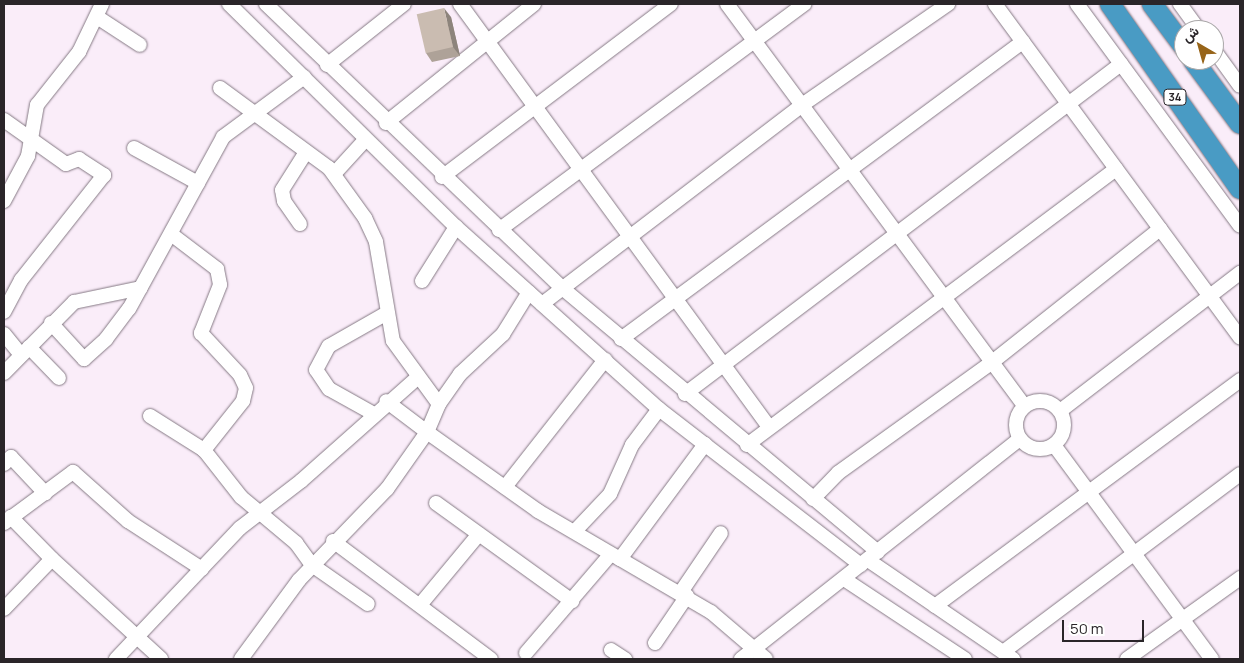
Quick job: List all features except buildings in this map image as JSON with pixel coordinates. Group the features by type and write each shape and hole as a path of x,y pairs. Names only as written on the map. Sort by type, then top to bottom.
{"highway":[{"name":"34","path":"1110,4 1240,189"},
{"path":"1152,4 1174,34"},
{"path":"1200,70 1240,124"}],"street":[{"path":"229,4 456,227 659,408 705,444 1008,656 1240,474"},
{"path":"327,65 404,4"},
{"path":"460,4 629,236 677,296 769,427"},
{"path":"386,123 485,39 534,4"},
{"path":"442,177 670,4"},
{"path":"726,4 802,105 846,171 897,233 1024,406"},
{"path":"499,230 582,171 804,4"},
{"path":"542,304 561,287 802,105 948,4"},
{"path":"995,4 1240,338"},
{"path":"1077,4 1240,226"},
{"path":"1180,4 1192,20"},
{"path":"269,5 386,123 499,230 621,340 813,499 869,559"},
{"path":"4,201 32,143 37,105 79,52 100,10 140,45"},
{"path":"621,340 677,296 1023,42"},
{"path":"685,394 724,361 1120,64"},
{"path":"1224,64 1240,86"},
{"path":"52,323 84,359 106,339 141,288 223,137 237,124 257,114 304,78"},
{"path":"220,88 257,114 276,134 306,152 334,174 376,242 393,341 438,404"},
{"path":"4,120 32,143 66,164 79,159 104,175 8,293 4,312"},
{"path":"334,174 366,139"},
{"path":"134,148 198,183"},
{"path":"300,224 284,202 282,190 306,152"},
{"path":"747,445 1116,168"},
{"path":"422,281 456,227"},
{"path":"813,499 838,473 991,363 1160,229"},
{"path":"171,234 217,269 220,285 201,333 240,375 246,388 243,401 204,450"},
{"path":"1060,411 1240,273"},
{"path":"4,372 74,302 141,288"},
{"path":"241,659 312,565 333,541 387,489 427,432 438,404 460,374 503,334 529,292"},
{"path":"374,414 329,389 316,370 329,346 387,313"},
{"path":"4,334 60,378"},
{"path":"504,487 605,360"},
{"path":"116,659 259,511 301,481 386,401 418,377"},
{"path":"935,606 1240,380"},
{"path":"386,401 504,487 615,557 684,594 766,659"},
{"path":"1044,401 1060,411 1064,429 1054,445 1036,449 1020,439 1016,421 1024,406 1044,401"},
{"path":"575,531 610,494 632,445 659,408"},
{"path":"150,416 204,450 228,483 296,542 312,565 368,604"},
{"path":"741,659 1020,439"},
{"path":"526,653 572,601 615,557 705,444"},
{"path":"1054,445 1087,493 1212,659"},
{"path":"4,464 11,457 45,493"},
{"path":"161,659 139,636 8,520 73,472 128,521 202,569"},
{"path":"436,503 572,601"},
{"path":"655,643 721,533"},
{"path":"420,605 479,534"},
{"path":"333,541 491,659"},
{"path":"4,610 52,559"},
{"path":"844,578 965,659"},
{"path":"1127,659 1183,621 1240,578"},
{"path":"611,650 625,659"}]}
